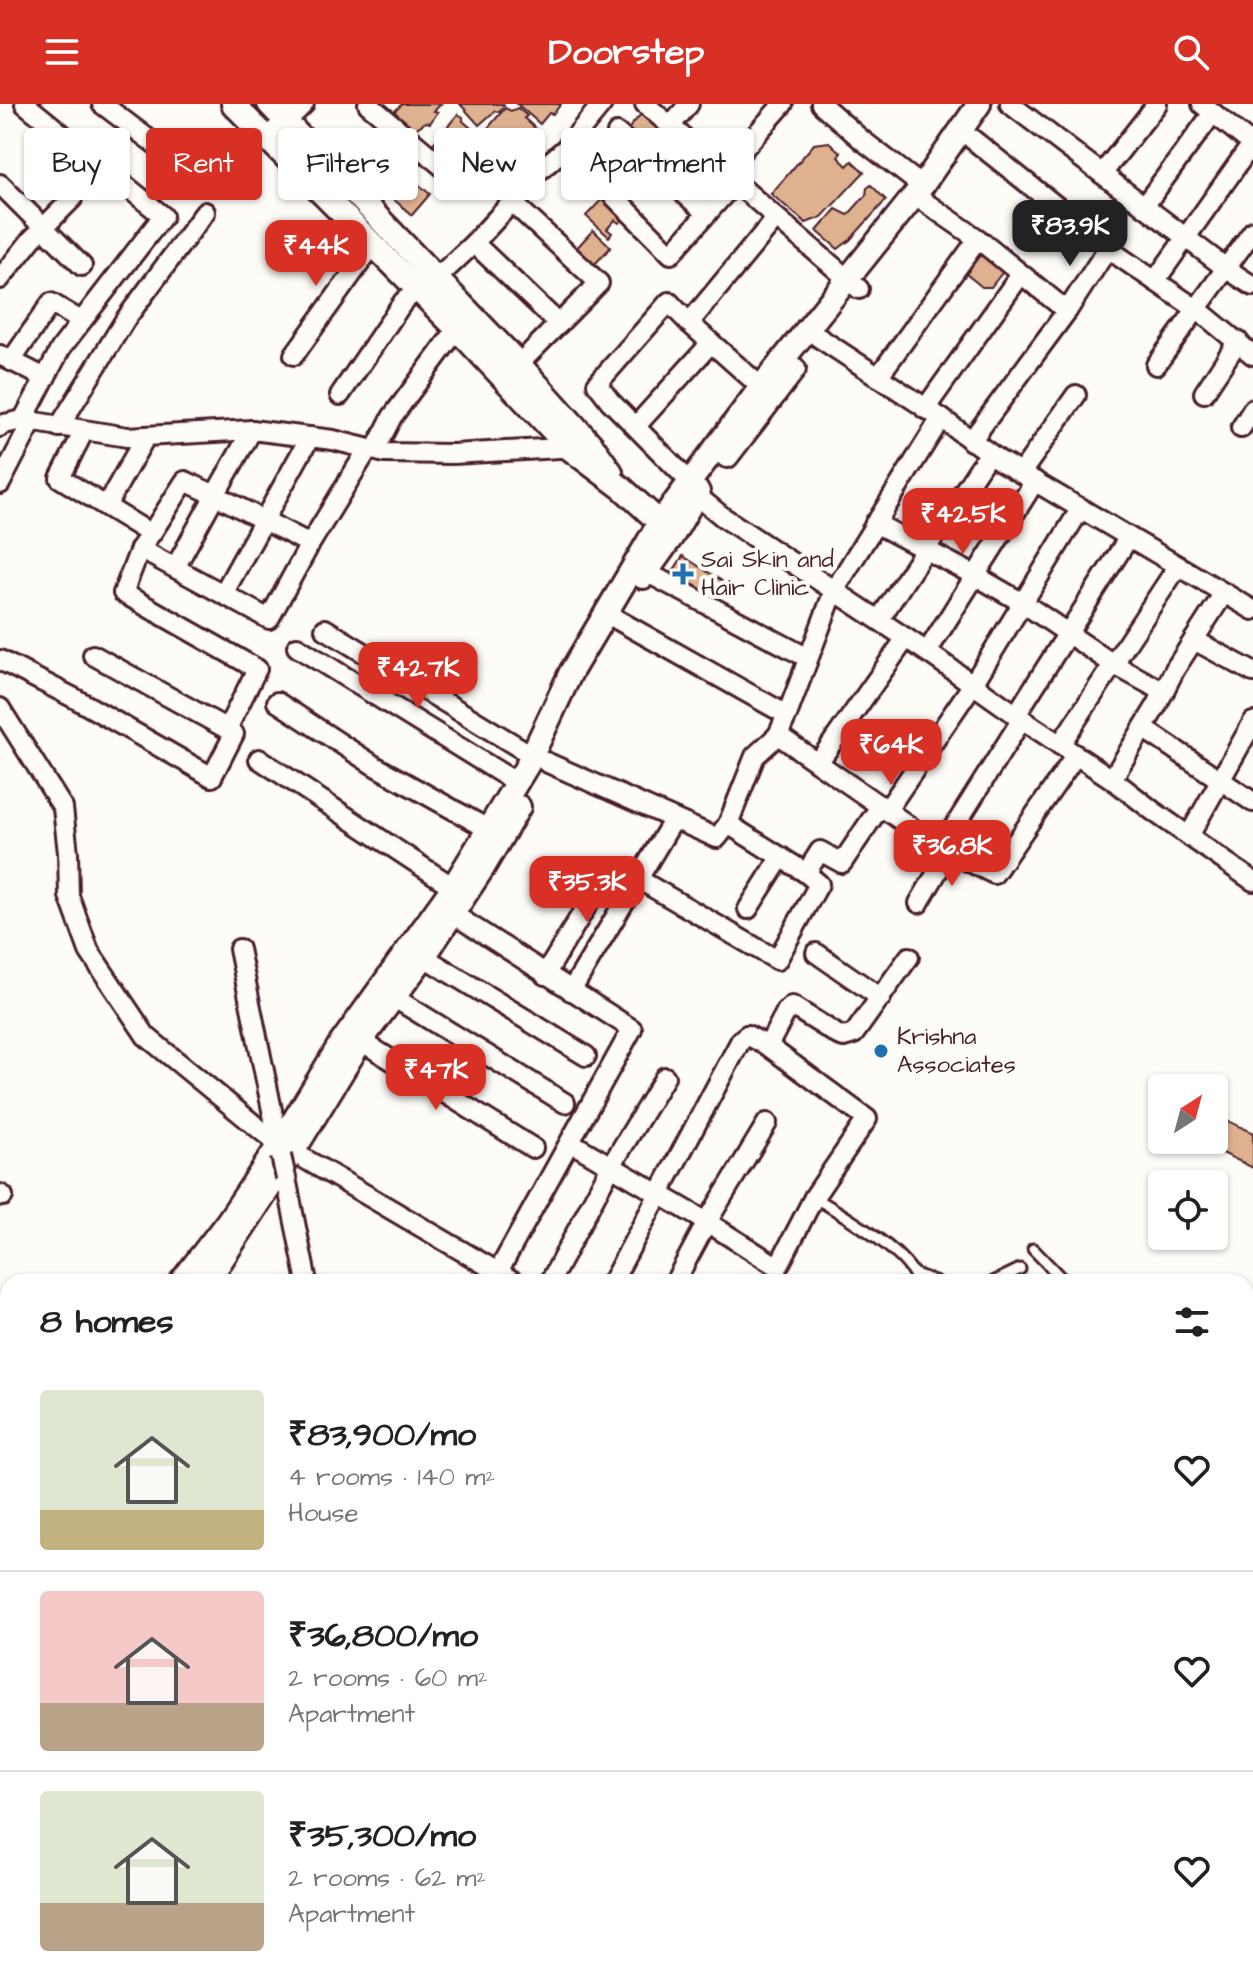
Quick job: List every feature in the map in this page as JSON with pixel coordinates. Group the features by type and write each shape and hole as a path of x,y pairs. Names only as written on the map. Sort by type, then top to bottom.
{"street":[{"path":"0,484 61,348 163,216 25,104"},
{"path":"102,104 146,137"},
{"path":"233,104 372,246 427,284 519,364 581,446"},
{"path":"269,104 427,284 457,329 666,528"},
{"path":"266,137 304,104"},
{"path":"368,104 434,159"},
{"path":"582,128 602,104"},
{"path":"645,104 672,128"},
{"path":"670,126 689,104"},
{"path":"754,143 783,104"},
{"path":"821,104 924,194 1067,311"},
{"path":"924,194 979,104"},
{"path":"212,1274 284,1151 339,1046 453,887 517,783 540,759 571,672 666,528 761,387 853,284 972,139 996,104"},
{"path":"1010,104 1253,286"},
{"path":"1102,174 1157,104"},
{"path":"1144,206 1207,108 1252,145 1155,281"},
{"path":"972,139 1108,248 1197,310 1253,355"},
{"path":"340,395 403,302 474,243 526,182 561,152"},
{"path":"3,195 44,227 82,266"},
{"path":"754,199 853,284"},
{"path":"0,279 32,239 71,200"},
{"path":"618,200 671,254 707,214 715,200"},
{"path":"691,200 707,214"},
{"path":"512,202 599,283 519,364"},
{"path":"59,427 125,320 205,212"},
{"path":"689,323 776,218"},
{"path":"1156,365 1253,231"},
{"path":"878,377 978,239"},
{"path":"474,243 559,324"},
{"path":"294,355 372,246"},
{"path":"971,441 1067,311 1108,248"},
{"path":"325,629 540,759 717,838 728,824 755,756 778,735 834,591 875,523 933,414 1021,274"},
{"path":"693,488 818,337 853,284"},
{"path":"761,387 669,302 597,384 723,517 1112,779 1253,881"},
{"path":"45,378 6,358 51,303 81,321"},
{"path":"84,431 60,478 106,506 175,568 269,619 310,544 392,417 457,329"},
{"path":"818,337 989,453 1253,610"},
{"path":"1204,393 1238,341"},
{"path":"636,426 711,343"},
{"path":"927,652 976,576 1076,395"},
{"path":"1241,428 1253,409"},
{"path":"0,427 28,421 127,437 252,430 333,440 385,453 453,454 581,446"},
{"path":"175,568 252,430"},
{"path":"106,506 146,436"},
{"path":"223,594 310,437"},
{"path":"879,620 989,453"},
{"path":"227,729 257,669 123,593 146,541 185,481 310,544"},
{"path":"806,873 820,851 842,863 884,808 973,684 1081,508"},
{"path":"875,523 1023,603 1113,664 1164,692"},
{"path":"187,1274 284,1151 424,957 483,868 577,685 646,572 666,528"},
{"path":"919,903 1019,717 1129,537"},
{"path":"778,735 945,850 994,874 1068,750 1113,664 1178,566"},
{"path":"646,572 808,658"},
{"path":"1112,779 1175,669 1224,593"},
{"path":"616,619 787,715"},
{"path":"818,763 906,638"},
{"path":"1194,640 1253,672"},
{"path":"297,647 517,783"},
{"path":"0,660 76,699 212,777 234,734 93,655"},
{"path":"277,702 375,766 488,829"},
{"path":"0,708 63,808 69,896 89,951 146,1036 284,1151 501,1274"},
{"path":"1189,836 1253,722"},
{"path":"1143,728 1253,802"},
{"path":"259,759 453,887"},
{"path":"571,991 674,819"},
{"path":"638,879 777,960 819,884 728,824"},
{"path":"748,909 781,857"},
{"path":"545,975 607,872"},
{"path":"453,914 632,1029 498,1272"},
{"path":"239,949 284,1151 286,1178 305,1274"},
{"path":"816,953 881,998"},
{"path":"424,957 586,1056"},
{"path":"768,1046 792,1006 844,1037 850,1037 909,957"},
{"path":"393,997 565,1103"},
{"path":"570,1142 660,1195 707,1222 778,1267 814,1197 867,1119 768,1046 752,1036 744,1036 660,1195 616,1274"},
{"path":"361,1041 533,1148"},
{"path":"554,1274 611,1166 665,1077"},
{"path":"679,1274 767,1123"}],"lane":[{"path":"814,1197 891,1249 913,1274"},
{"path":"1033,1249 1057,1274"},
{"path":"1010,1274 1020,1269"}],"building":[{"path":"402,104 441,104 434,111 438,112 430,123 417,128 401,128 392,114"},
{"path":"460,104 503,104 504,105 479,125"},
{"path":"517,104 561,104 540,124"},
{"path":"505,108 511,111 518,108 535,128 488,128"},
{"path":"646,111 662,128 629,128"},
{"path":"458,114 471,128 446,128"},
{"path":"829,142 841,153 838,157 847,166 852,161 864,172 822,217 806,223 771,194 814,144"},
{"path":"418,184 430,194 412,215 394,200 418,200"},
{"path":"871,185 886,200 838,249 817,231 836,209 848,215"},
{"path":"601,200 608,200 628,215 619,223 615,220 607,229 612,233 609,237 586,216"},
{"path":"593,230 611,247 592,267 574,251"},
{"path":"986,254 1005,269 991,287 982,287 965,273 977,257"},
{"path":"683,556 722,581 710,601 670,576"},
{"path":"1228,1121 1253,1133 1253,1168 1224,1154 1228,1154"}],"place":[{"name":"Sai Skin and Hair Clinic","path":"683,574"},
{"name":"Krishna Associates","path":"881,1051"}]}
